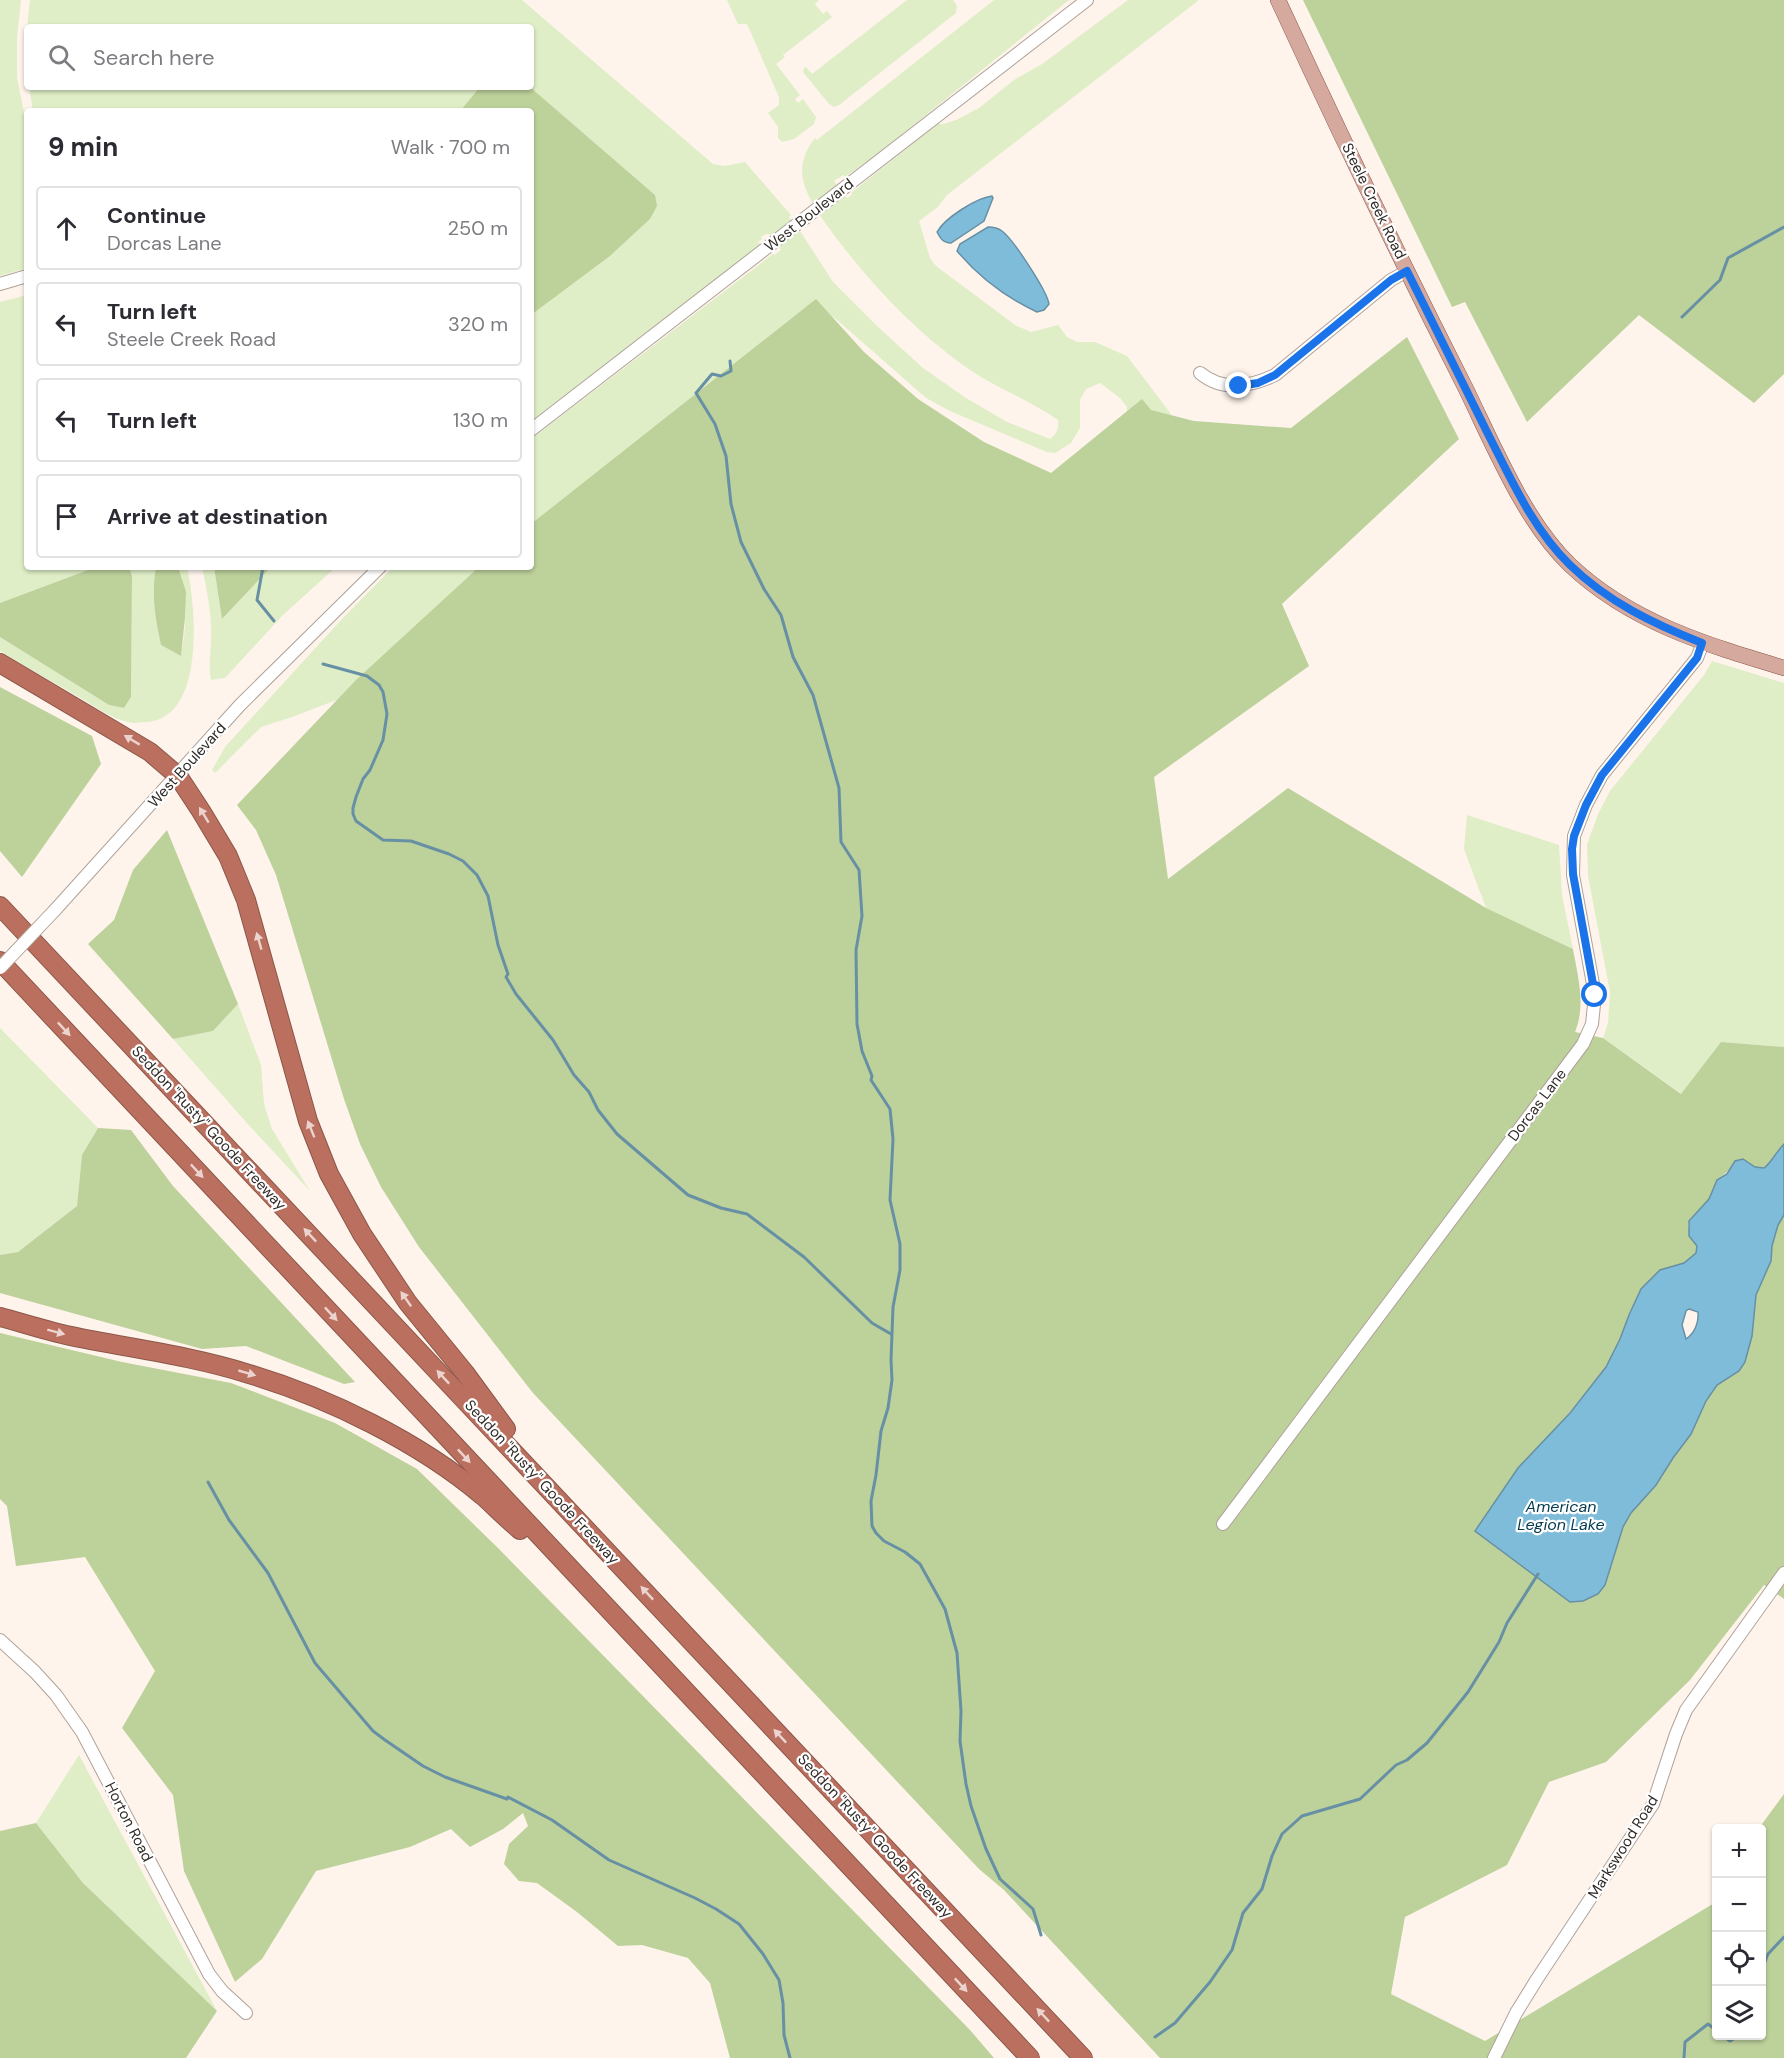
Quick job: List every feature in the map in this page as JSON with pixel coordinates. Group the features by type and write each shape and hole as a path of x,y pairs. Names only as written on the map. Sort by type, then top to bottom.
{"highway":[{"path":"0,663 150,752 178,776 228,856 246,900 308,1121 329,1174 362,1234 408,1304 465,1374 555,1496"},
{"name":"Seddon \"Rusty\" Goode Freeway","path":"0,906 1083,2058"},
{"path":"0,961 1030,2058"},
{"path":"0,1317 65,1335 194,1360 249,1374 330,1403 391,1434 481,1495 630,1632"}],"main road":[{"name":"Steele Creek Road","path":"1278,0 1407,271 1507,472 1550,543 1575,570 1614,600 1648,620 1702,643 1784,668"}],"street":[{"name":"West Boulevard","path":"534,428 1087,0"},
{"path":"1200,373 1209,381 1221,385 1239,386 1258,383 1275,375 1391,280 1407,271"},
{"path":"0,284 24,277"},
{"name":"West Boulevard","path":"0,968 178,776 240,705 377,570"},
{"name":"Dorcas Lane","path":"1223,1524 1583,1044 1592,1024 1595,995 1573,874 1574,836 1586,805 1602,775 1697,658 1702,643"},
{"name":"Markswood Road","path":"1494,2058 1516,2013 1532,1987 1653,1804 1686,1710 1784,1573"},
{"name":"Horton Road","path":"0,1640 35,1672 69,1712 101,1767 209,1974 222,1991 246,2013"}],"green space":[{"path":"0,0 21,0 17,38 17,77 24,113 24,269 0,276"},
{"path":"30,0 522,0 713,164 725,166 745,162 791,215 789,217 833,282 923,368 966,398 1007,422 1050,439 1057,431 1058,420 974,373 945,351 910,321 863,271 834,235 812,202 803,180 804,158 815,138 817,140 994,0 1069,0 875,156 845,177 843,175 834,181 847,198 937,124 956,120 979,108 1014,80 1042,64 1128,0 1199,0 947,195 938,207 919,221 930,258 936,266 1015,325 1031,332 1058,325 1067,337 1077,342 1095,342 1127,356 1171,414 1123,472 1127,407 1120,398 1100,383 1086,389 1080,400 1080,428 1071,443 1055,453 1047,452 950,411 926,398 836,319 817,307 534,534 534,437 781,250 769,234 761,237 762,239 758,242 760,244 738,262 534,419 534,313 610,256 650,219 655,195 533,90 534,24 27,24"},
{"path":"727,0 819,0 815,4 823,14 827,11 832,17 783,55 785,57 776,64 800,95 795,99 798,103 803,99 816,117 814,124 794,139 782,142 778,138 778,127 768,113 779,105 779,97 747,24 738,24"},
{"path":"907,0 953,0 957,6 956,13 839,105 834,107 829,104 803,72 804,68 806,67 812,74"},
{"path":"1303,0 1784,0 1784,374 1754,403 1639,315 1527,422 1465,302 1452,307"},
{"path":"30,90 478,90 462,108 32,108"},
{"path":"478,90 533,90 655,195 657,206 650,219 610,256 534,313 534,108 462,108"},
{"path":"24,296 24,570 88,570 0,603 0,302"},
{"path":"816,299 864,352 918,399 984,442 1051,473 1142,399 1151,410 1194,421 1291,428 1407,337 1459,439 1282,604 1309,666 1154,777 1168,879 1288,788 1486,908 1573,949 1581,1001 1575,1032 1603,1038 1681,1094 1721,1042 1784,1047 1784,1144 1764,1168 1755,1167 1743,1159 1717,1180 1709,1199 1689,1221 1688,1226 1697,1246 1696,1253 1684,1263 1660,1270 1629,1315 1606,1367 1475,1530 1570,1602 1600,1590 1605,1585 1623,1527 1631,1513 1656,1485 1691,1434 1706,1401 1717,1385 1739,1371 1752,1336 1756,1295 1771,1261 1772,1246 1778,1225 1784,1215 1784,1599 1764,1585 1690,1680 1606,1762 1549,1782 1507,1865 1405,1917 1391,1994 1485,2041 1712,1904 1712,2040 1766,2040 1766,1824 1762,1824 1784,1794 1784,2058 1160,2058 1004,1890 979,1869 533,1393 419,1247 381,1187 360,1144 344,1099 276,875 256,830 237,805 356,680 476,570 534,570 534,522"},
{"path":"88,570 130,570 132,576 131,697 124,708 109,705 0,637 0,603"},
{"path":"130,570 156,570 154,606 161,645 181,656 186,612 179,570 188,570 193,608 192,658 188,682 179,702 165,716 146,722 130,723 109,715 0,651 0,637 109,705 124,708 131,697 132,576"},
{"path":"156,570 179,570 186,592 181,656 161,645 154,606"},
{"path":"203,570 214,570 222,619 268,570 333,570 283,615 225,678 211,680 211,620"},
{"path":"214,570 268,570 222,619"},
{"path":"390,570 484,570 339,699 261,727 215,773 212,770 225,747"},
{"path":"1712,661 1784,683 1784,1047 1721,1042 1682,1094 1603,1038 1608,1023 1610,992 1588,876 1587,845 1598,814 1610,791 1704,675"},
{"path":"0,687 92,736 101,764 22,877 0,851"},
{"path":"1467,815 1559,845 1562,895 1573,949 1486,908 1464,849"},
{"path":"167,830 238,1004 213,1031 173,1039 88,944 114,920 133,870"},
{"path":"238,1004 261,1065 264,1104 272,1129 310,1191 173,1039 213,1031"},
{"path":"0,1028 98,1128 82,1155 77,1206 18,1252 0,1255"},
{"path":"98,1128 131,1130 173,1186 355,1382 344,1384 246,1346 202,1349 0,1293 0,1255 18,1252 77,1206 82,1155"},
{"path":"0,1333 122,1362 231,1383 335,1423 417,1469 498,1548 970,2030 994,2058 730,2058 710,1983 688,1958 642,1945 618,1946 537,1883 519,1881 504,1864 509,1844 528,1826 523,1813 503,1829 470,1847 451,1829 410,1847 316,1871 262,1959 235,1982 184,1871 173,1795 122,1728 155,1671 85,1557 16,1566 7,1506 0,1499"},
{"path":"79,1755 217,2011 83,1883 36,1823"},
{"path":"36,1823 83,1883 217,2011 186,2058 0,2058 0,1831"}],"water":[{"path":"992,196 984,221 951,243 941,238 937,232 954,215 978,200"},
{"path":"988,227 1002,231 1021,254 1047,297 1049,304 1044,310 1037,312 1004,293 984,278 957,251 960,244"},
{"name":"American Legion Lake","path":"1784,1144 1784,1215 1778,1225 1772,1246 1771,1261 1756,1295 1752,1336 1745,1362 1739,1371 1717,1385 1706,1401 1691,1434 1656,1485 1631,1513 1623,1527 1605,1585 1598,1594 1583,1601 1570,1602 1475,1531 1518,1468 1570,1413 1606,1367 1641,1289 1660,1270 1684,1263 1696,1253 1697,1246 1689,1236 1689,1221 1709,1199 1717,1180 1727,1174 1735,1161 1743,1159 1755,1167 1764,1168","holes":["1689,1309 1698,1312 1696,1327 1686,1339 1682,1325 1686,1311"]}],"waterway":[{"path":"1682,317 1720,280 1728,258 1784,227"},
{"path":"730,361 731,371 721,376 712,374 696,393 715,424 726,456 731,504 741,542 764,589 781,615 793,657 813,695 839,788 841,842 859,870 862,916 856,950 857,1024 862,1051 872,1076 871,1080 890,1109 893,1139 890,1200 900,1244 900,1270 893,1307 892,1380 888,1408 881,1431 871,1501 872,1526 884,1541 905,1552 920,1564 945,1609 957,1653 961,1711 960,1741 971,1806 986,1849 1000,1879 1033,1909 1041,1935"},
{"path":"262,570 257,600 274,621"},
{"path":"323,664 367,676 379,685 383,692 387,714 383,740 356,797 353,808 356,821 383,840 411,841 449,854 463,861 477,875 488,896 498,945 508,974 506,977 516,994 553,1040 574,1075 589,1092 598,1110 617,1134 688,1195 721,1208 747,1214 804,1257 872,1323 891,1334"},
{"path":"208,1482 229,1520 268,1573 315,1663 373,1731 423,1766 445,1777 507,1799 508,1797 552,1820 609,1860 695,1898 739,1924 763,1954 779,1980 783,2003 784,2035 790,2058"},
{"path":"1155,2037 1175,2023 1210,1982 1232,1950 1243,1913 1262,1889 1272,1856 1282,1834 1302,1816 1360,1799 1396,1765 1407,1760 1427,1743 1468,1692 1538,1574"},
{"path":"1766,1959 1784,1937"},
{"path":"1684,2058 1685,2042 1708,2024 1712,2027"}],"route":[{"path":"1239,386 1258,383 1275,375 1391,280 1407,271 1507,472 1550,543 1588,581 1614,600 1648,620 1702,643 1697,658 1602,775 1586,805 1574,836 1573,874 1595,995"}]}
